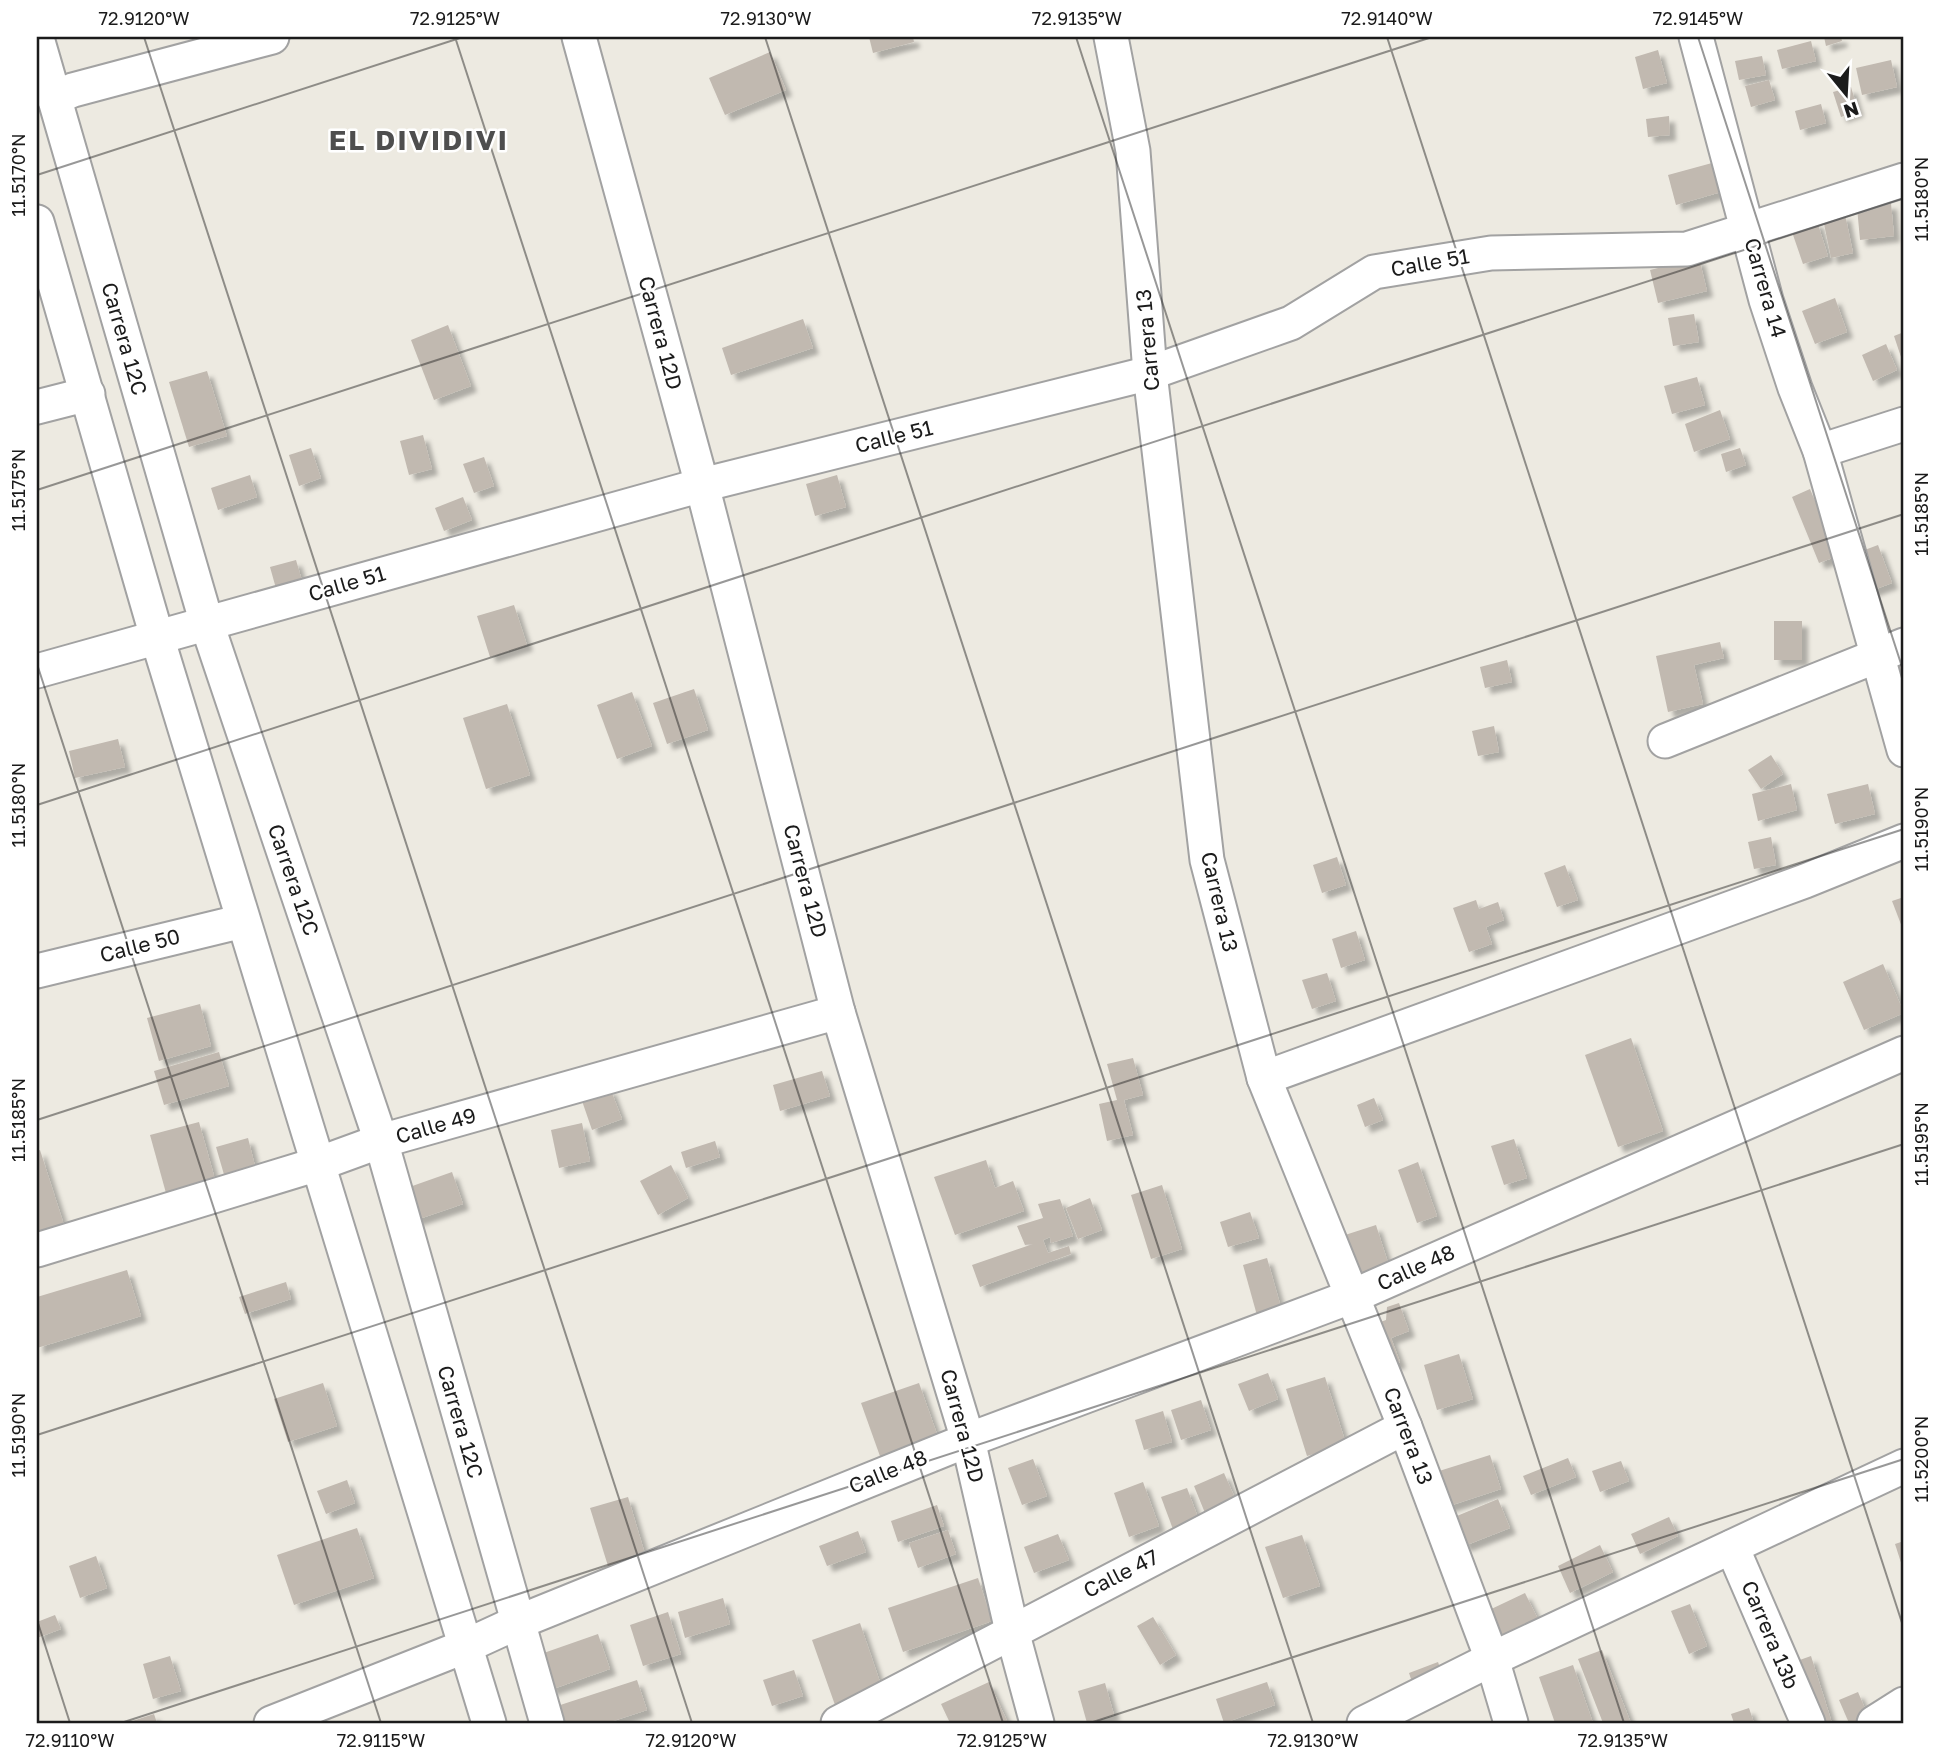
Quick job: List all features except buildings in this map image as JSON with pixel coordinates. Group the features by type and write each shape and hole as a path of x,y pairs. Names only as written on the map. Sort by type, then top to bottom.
{"street":[{"path":"54,98 73,90 272,37"},
{"name":"Carrera 12D","path":"579,37 702,485 838,1012 968,1440 1012,1631 1037,1723"},
{"name":"Carrera 13","path":"1111,37 1132,151 1150,373 1207,860 1264,1078 1405,1427 1492,1659 1511,1723"},
{"name":"Carrera 14","path":"1696,37 1766,300 1890,651 1904,750"},
{"name":"Carrera 12C","path":"37,38 207,624 381,1142 547,1723"},
{"name":"Calle 51","path":"37,671 702,485 1150,373 1291,323 1374,272 1491,253 1687,249 1904,180"},
{"path":"37,222 157,637 489,1723"},
{"path":"37,407 88,394"},
{"path":"1820,451 1904,424"},
{"path":"1665,741 1890,651"},
{"path":"1264,1078 1805,881 1904,841"},
{"name":"Calle 50","path":"37,971 243,921"},
{"name":"Calle 49","path":"37,1250 318,1164 381,1142 838,1012"},
{"name":"Calle 48","path":"271,1723 968,1440 1353,1296 1904,1053"},
{"name":"Calle 47","path":"838,1723 1405,1427"},
{"path":"1364,1723 1492,1659 1904,1466"},
{"name":"Carrera 13b","path":"1732,1548 1808,1723"},
{"path":"1874,1723 1904,1704"}],"district":[{"name":"EL DIVIDIVI","path":"419,140"}]}
